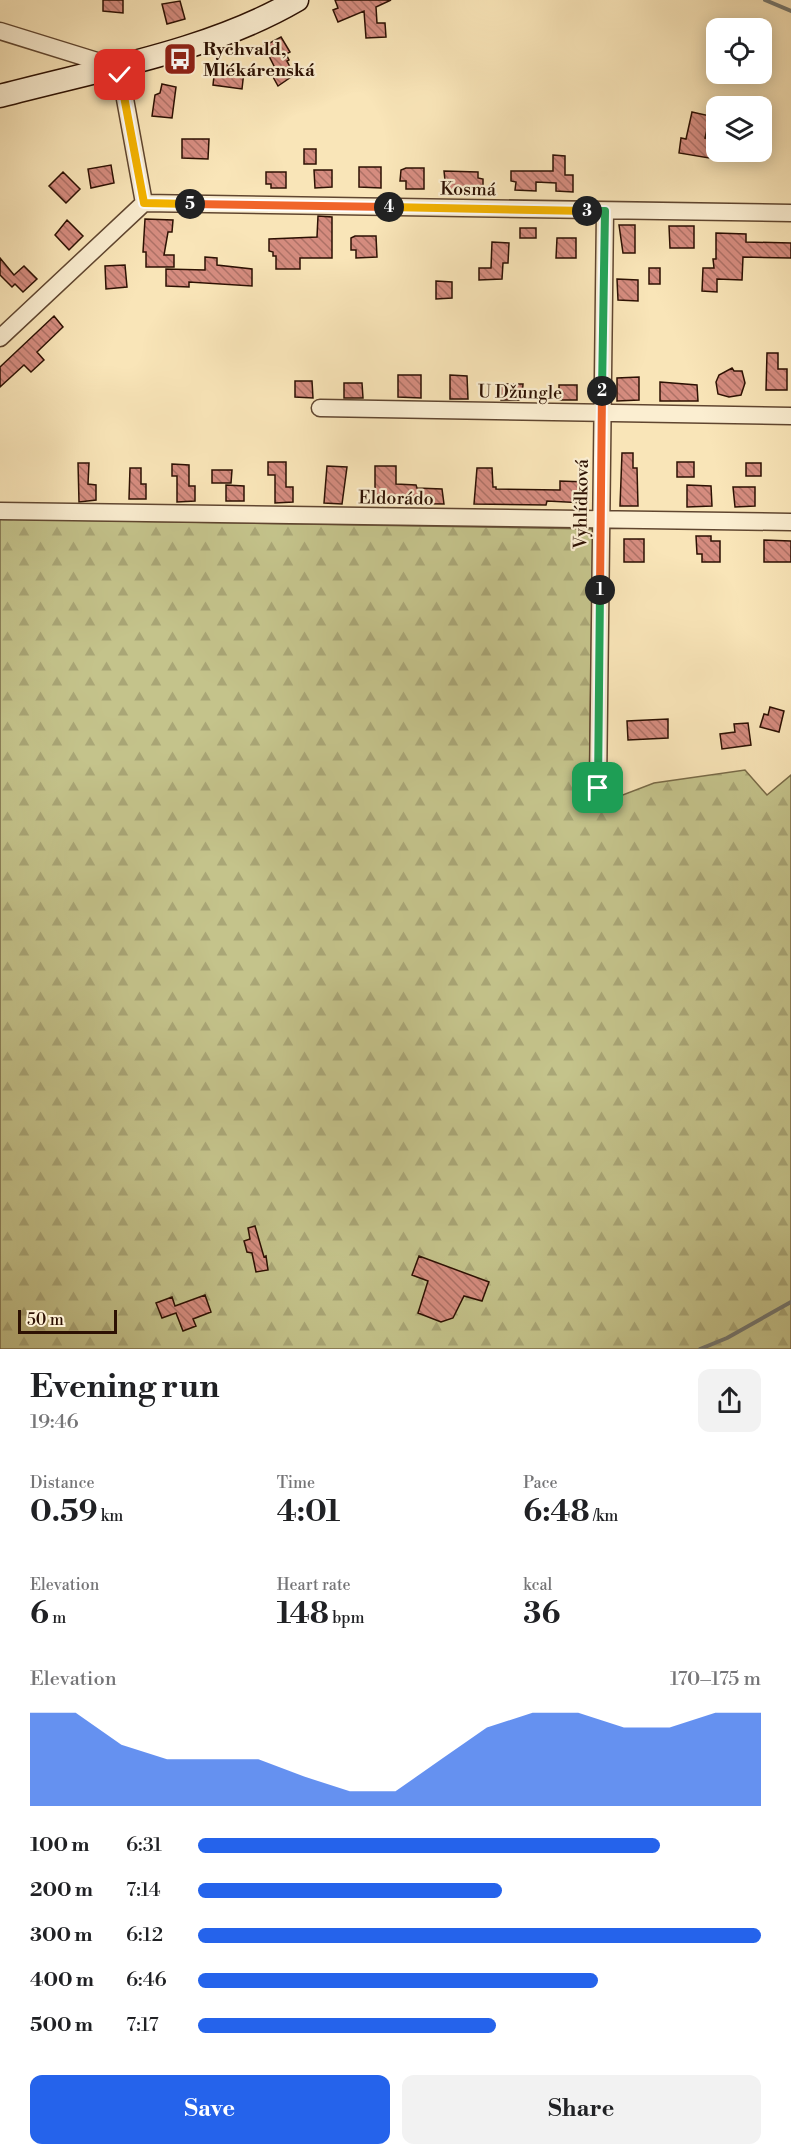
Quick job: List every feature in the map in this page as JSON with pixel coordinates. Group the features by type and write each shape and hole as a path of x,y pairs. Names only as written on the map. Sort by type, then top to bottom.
{"street":[{"path":"0,96 242,28 297,0"},
{"path":"0,31 113,66 120,75 123,88 144,203 0,338"},
{"name":"Kosmá","path":"144,203 791,213"},
{"name":"Vyhlídková","path":"603,797 598,788 605,211"},
{"name":"U Džungle","path":"320,408 791,416"},
{"name":"Eldorádo","path":"0,511 791,522"}],"green space":[{"path":"0,519 593,529 589,808 654,783 745,770 767,795 791,775 791,1349 0,1349"}],"building":[{"path":"103,0 123,0 123,13 103,11"},
{"path":"335,0 391,0 376,7 377,23 385,23 386,37 366,38 364,11 338,22 333,10 338,8"},
{"path":"180,1 185,19 167,24 162,4"},
{"path":"281,37 290,52 286,54 289,60 287,61 294,75 278,86 272,75 277,72 264,46"},
{"path":"220,63 244,71 242,89 213,85 215,67 219,67"},
{"path":"162,84 176,87 172,118 152,116 155,95 160,93"},
{"path":"692,112 706,115 706,158 679,153 681,138 686,139"},
{"path":"182,139 209,139 208,159 182,158"},
{"path":"304,149 316,149 316,164 304,164"},
{"path":"553,155 565,156 565,175 573,175 573,192 556,191 556,183 536,182 536,191 515,190 516,182 511,181 511,171 553,171"},
{"path":"111,165 114,183 91,188 88,169"},
{"path":"359,167 381,167 381,188 359,187"},
{"path":"424,168 424,189 406,189 406,181 400,181 401,170"},
{"path":"314,170 332,170 332,187 315,188"},
{"path":"444,171 478,172 478,178 483,179 483,189 446,190"},
{"path":"63,172 80,189 66,203 49,186"},
{"path":"266,172 286,172 286,188 271,188 271,184 266,184"},
{"path":"318,216 332,217 332,258 300,258 300,269 276,269 276,256 269,251 269,239 317,237"},
{"path":"145,219 173,220 172,232 168,232 164,255 174,255 174,267 146,267 146,252 143,252"},
{"path":"67,220 83,236 69,250 55,235"},
{"path":"619,225 635,225 635,253 623,253"},
{"path":"669,226 694,226 694,248 670,248"},
{"path":"520,228 536,228 536,238 520,238"},
{"path":"716,233 746,234 746,242 791,243 791,258 743,257 742,280 717,279 717,292 702,291 703,268 714,268"},
{"path":"376,236 377,257 356,258 356,250 351,250 351,238"},
{"path":"557,238 576,238 576,258 556,258"},
{"path":"492,242 509,243 508,263 503,263 502,279 479,280 479,268 491,268"},
{"path":"205,257 217,258 217,265 252,269 252,286 189,282 189,287 166,286 166,269 205,270"},
{"path":"0,258 14,275 24,266 37,279 23,292 15,284 12,287 0,275"},
{"path":"125,265 127,287 106,289 105,266"},
{"path":"649,268 660,268 660,284 649,284"},
{"path":"617,279 638,280 638,301 618,300"},
{"path":"436,281 452,282 452,298 436,299"},
{"path":"54,316 63,327 37,352 44,360 31,372 24,365 0,387 0,367"},
{"path":"767,353 778,353 778,369 787,369 787,390 766,390"},
{"path":"732,368 734,371 742,371 745,383 741,395 729,397 718,394 716,382 719,375"},
{"path":"398,375 421,375 421,398 398,397"},
{"path":"450,375 467,376 468,399 450,399"},
{"path":"639,377 639,400 617,401 617,378"},
{"path":"295,381 312,381 313,398 295,397"},
{"path":"660,382 697,385 698,401 660,401"},
{"path":"344,383 362,383 363,398 344,398"},
{"path":"501,384 523,384 522,397 519,400 501,400"},
{"path":"559,385 577,385 577,400 559,400"},
{"path":"622,453 633,453 633,468 637,468 638,506 620,506"},
{"path":"268,462 286,462 286,487 293,487 293,502 275,503 275,475 268,475"},
{"path":"677,462 694,462 694,477 677,477"},
{"path":"78,463 89,463 88,484 96,485 96,500 79,502"},
{"path":"746,463 761,463 761,476 746,476"},
{"path":"172,464 189,465 189,486 195,486 195,501 177,502 177,476 172,476"},
{"path":"327,466 347,467 342,504 324,503"},
{"path":"375,466 396,466 396,484 442,489 444,504 375,503"},
{"path":"130,468 141,468 141,484 146,484 146,499 129,499"},
{"path":"477,468 492,468 493,487 496,489 560,490 560,481 586,482 585,503 547,501 546,505 474,504"},
{"path":"212,470 232,470 231,483 212,483"},
{"path":"226,485 244,486 244,501 226,501"},
{"path":"687,485 711,486 712,506 687,507"},
{"path":"733,487 755,487 755,506 735,507"},
{"path":"696,536 711,536 711,541 720,541 720,562 702,562 702,554 697,554"},
{"path":"624,539 644,539 644,562 624,562"},
{"path":"764,540 791,541 791,562 764,562"},
{"path":"770,707 784,711 779,732 760,727 764,714 768,715"},
{"path":"668,719 668,738 628,740 627,721"},
{"path":"748,723 751,745 722,749 720,734 735,732 734,724"},
{"path":"255,1226 264,1257 266,1256 268,1270 256,1272 252,1253 247,1252 244,1241 250,1239 248,1228"},
{"path":"419,1256 489,1282 482,1301 464,1296 453,1318 441,1322 418,1313 428,1281 412,1275"},
{"path":"205,1295 211,1312 193,1319 196,1326 183,1331 176,1313 162,1318 156,1303 172,1297 175,1306"}],"waterway":[{"path":"765,0 791,11"},
{"path":"700,1349 727,1338 791,1302"}],"place":[{"name":"Rychvald, Mlékárenská","path":"180,59"}],"route":[{"path":"120,75 144,203 605,211 598,788"}]}
